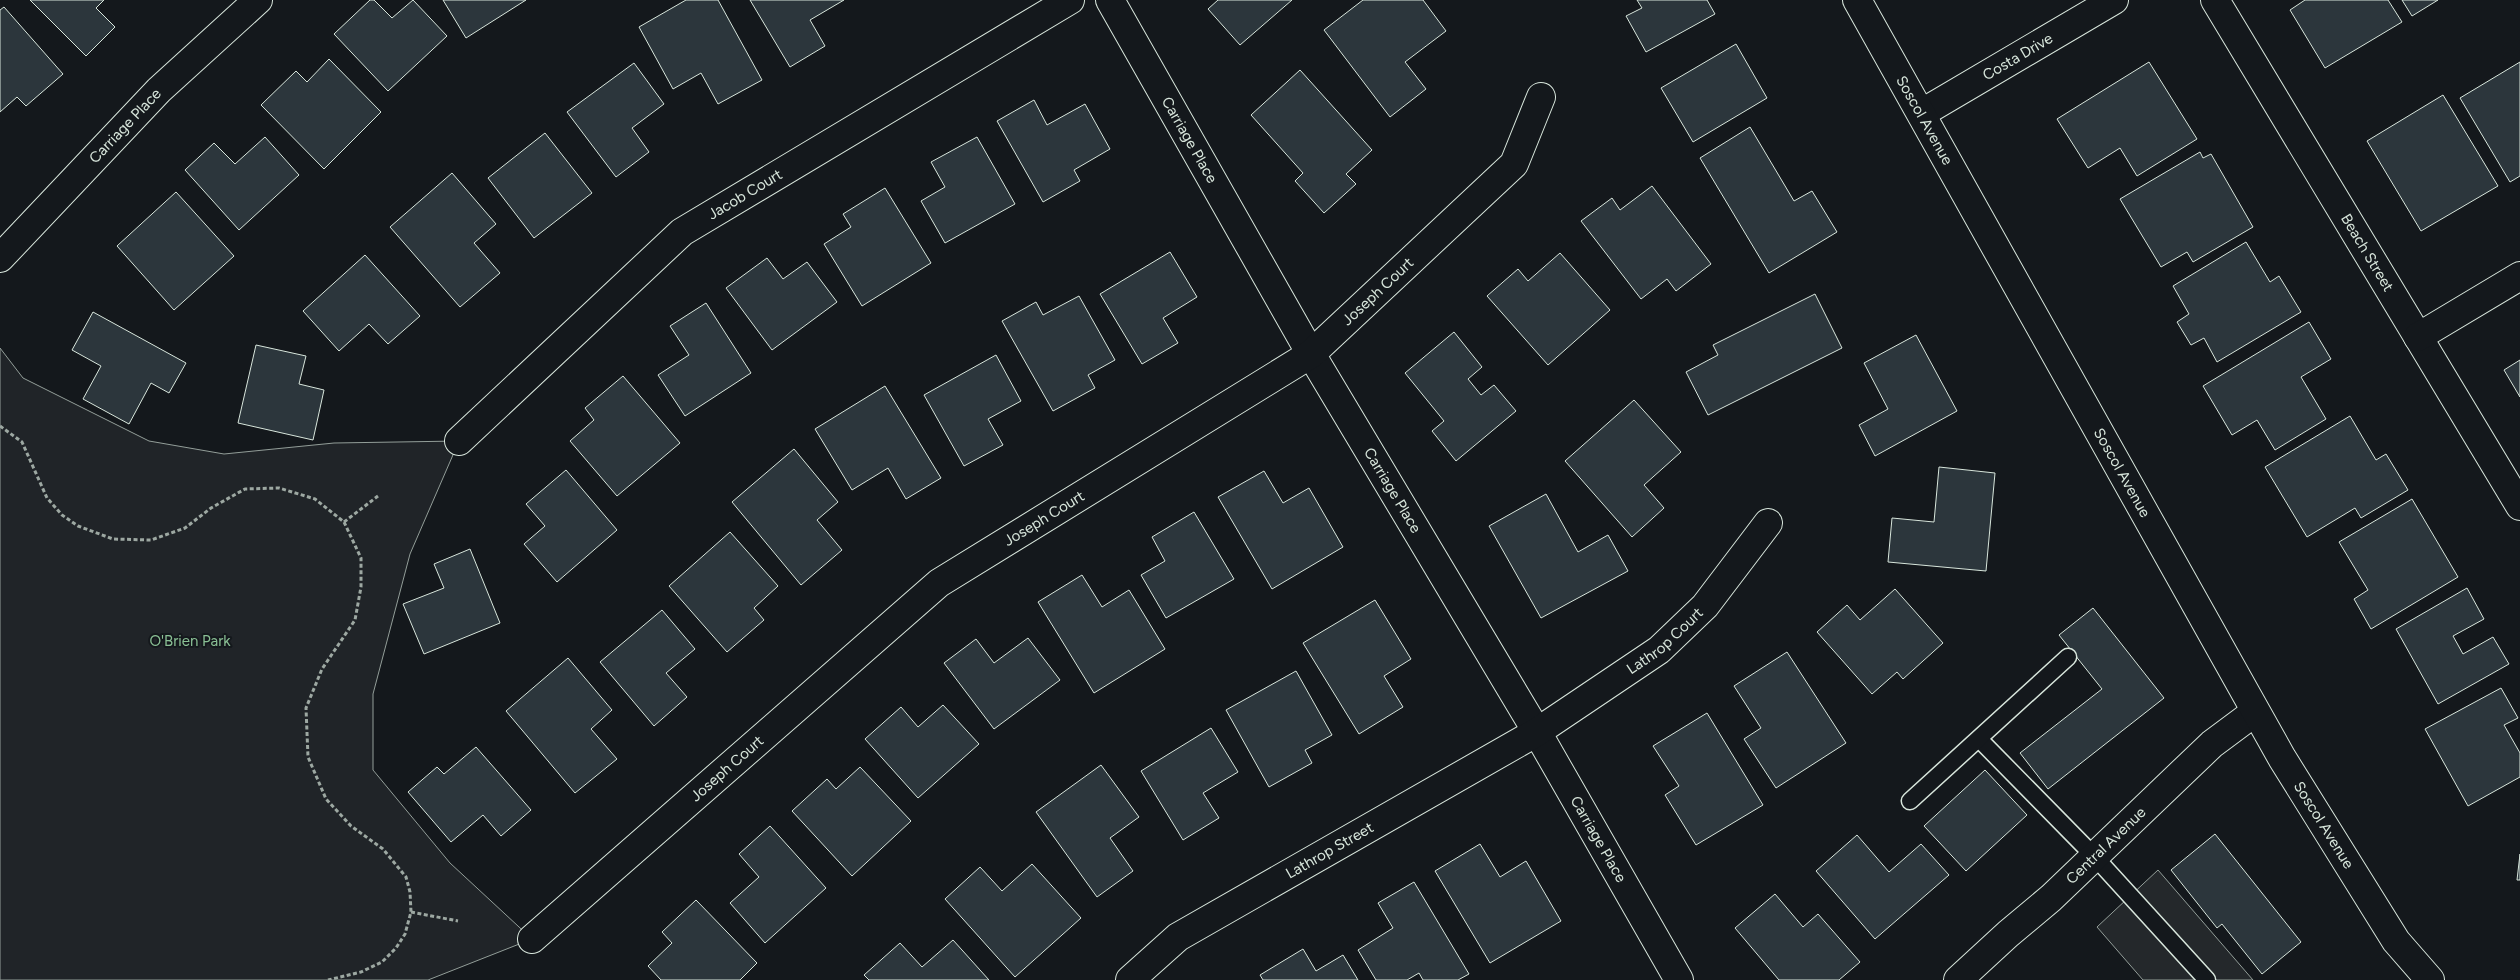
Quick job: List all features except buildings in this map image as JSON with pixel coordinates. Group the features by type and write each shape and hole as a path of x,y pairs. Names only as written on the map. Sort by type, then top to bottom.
{"street":[{"name":"Carriage Place","path":"0,258 159,90 258,0"},
{"name":"Jacob Court","path":"459,441 682,232 1070,0"},
{"name":"Carriage Place","path":"1110,0 1310,354 1537,732 1679,980"},
{"name":"Soscol Avenue","path":"1857,0 1922,113 2255,712 2396,941 2413,980"},
{"name":"Costa Drive","path":"1922,113 2114,0"},
{"name":"Beach Street","path":"2215,0 2520,506"},
{"name":"Joseph Court","path":"532,939 939,582 1310,354 1514,164 1541,97"},
{"path":"2418,337 2520,276"},
{"name":"Lathrop Court","path":"1537,732 1659,650 1705,606 1768,523"},
{"name":"Central Avenue","path":"1958,980 2051,898 2212,744 2255,712"},
{"name":"Lathrop Street","path":"1130,980 1178,936 1537,732"},
{"name":"Soscol Avenue","path":"2396,941 2430,980"}],"lane":[{"path":"1910,801 2068,657"},
{"path":"1979,739 2094,856 2207,980"}],"path":[{"path":"0,426 22,442 47,498 62,515 78,526 113,539 151,540 185,528 211,508 245,489 278,488 316,499 344,522 361,558 361,587 355,620 322,669 306,708 308,757 326,799 351,826 383,849 406,877 410,892 411,912 405,934 396,948 382,962 361,972 328,980"},
{"path":"344,522 378,496"},
{"path":"411,912 458,921"}],"green space":[{"name":"O'Brien Park","path":"0,348 23,378 149,441 224,454 334,443 459,441 410,554 373,694 373,770 450,863 532,939 428,980 0,980"}],"shaded area":[{"path":"2158,870 2253,980 2143,980 2097,927"}]}
